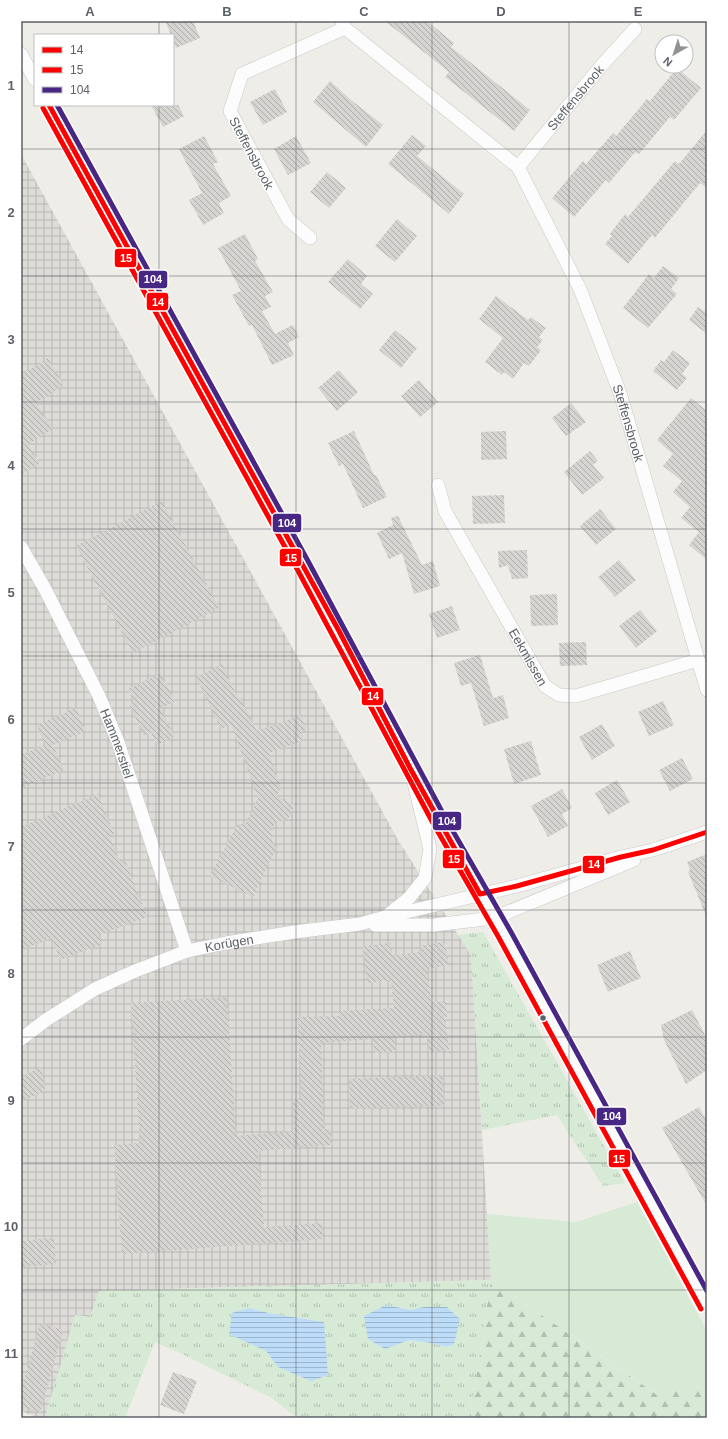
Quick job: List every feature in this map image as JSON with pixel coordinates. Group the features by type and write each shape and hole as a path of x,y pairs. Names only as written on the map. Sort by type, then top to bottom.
{"street":[{"name":"Steffensbrook","path":"310,238 288,219 230,111 242,74 344,24 518,167 580,289 620,393 707,690"},
{"name":"Steffensbrook","path":"518,167 602,65 635,29"},
{"path":"21,54 29,77"},
{"path":"50,106 335,624 410,768 707,1306"},
{"name":"Eekmissen","path":"438,485 445,511 545,686 559,695 576,696 698,660"},
{"name":"Hammerstiel","path":"21,547 45,589 99,696 118,742 187,951"},
{"path":"385,917 409,898 425,878 430,849 410,768"},
{"path":"360,924 434,925 494,918 626,864 653,850 707,832"},
{"name":"Korügen","path":"21,1040 46,1020 95,989 135,971 187,951 241,940 360,924 517,886 621,857 653,850"}],"shaded area":[{"path":"21,154 398,840 471,955 491,1280 99,1291 90,1317 75,1316 45,1418 39,1418 21,1411"}],"green space":[{"path":"483,932 625,1183 603,1186 557,1115 482,1130 471,955 458,935"},
{"path":"637,1202 707,1331 707,1386 657,1394 491,1280 487,1214 576,1222"},
{"path":"491,1280 471,1412 473,1418 297,1418 272,1398 155,1342 125,1418 45,1418 75,1315 90,1317 99,1291","holes":["386,1305 410,1310 424,1307 454,1344 446,1347 432,1343 409,1340","248,1308 273,1314 278,1367 266,1351"]},
{"path":"491,1280 656,1394 707,1386 707,1418 473,1418 471,1412"}],"water":[{"path":"386,1305 410,1310 424,1307 447,1307 460,1319 454,1344 446,1347 432,1343 409,1340 385,1349 368,1339 364,1316"},
{"path":"248,1308 273,1314 324,1322 328,1375 311,1381 278,1367 266,1351 229,1334 232,1313"}],"building":[{"path":"165,21 193,21 200,38 176,48 174,43 174,34 171,34"},
{"path":"385,21 427,21 454,43 451,47 530,110 514,131 445,77 449,72"},
{"path":"672,74 684,74 701,88 674,120 670,117 639,154 635,152 609,183 606,180 574,217 552,198 583,161 586,164 613,133 616,136 647,99 650,101"},
{"path":"330,81 351,100 383,125 366,147 313,102"},
{"path":"275,89 287,112 263,125 250,102"},
{"path":"178,105 184,116 163,127 152,106"},
{"path":"707,130 707,188 700,183 655,238 652,235 628,264 605,244 612,236 610,234 625,214 628,217 675,161 679,164"},
{"path":"412,135 426,146 417,156 464,194 449,214 388,164"},
{"path":"204,136 218,162 213,164 231,196 219,203 224,213 203,225 189,200 202,193 179,149"},
{"path":"296,136 311,163 288,175 274,149"},
{"path":"327,172 346,188 329,208 310,192"},
{"path":"397,219 417,236 395,262 375,246"},
{"path":"245,234 258,259 255,261 273,292 265,296 271,307 262,311 275,334 293,325 299,337 288,343 294,355 272,365 252,325 249,326 232,295 241,291 218,248"},
{"path":"348,259 367,276 361,284 373,294 360,309 328,282"},
{"path":"663,266 679,278 671,289 677,294 648,328 623,308 649,274 654,278"},
{"path":"496,296 528,320 531,317 546,328 539,337 543,340 537,347 541,350 529,366 524,363 513,379 504,372 502,375 485,362 503,338 479,319"},
{"path":"698,307 707,313 707,334 689,320"},
{"path":"395,330 417,348 401,368 379,350"},
{"path":"673,350 690,363 682,374 687,378 677,390 653,371 661,360 664,362"},
{"path":"48,358 64,385 36,403 53,429 28,444 40,463 21,475 21,375"},
{"path":"339,370 358,392 337,411 318,388"},
{"path":"419,380 438,402 420,417 401,396"},
{"path":"691,398 707,411 707,560 689,545 699,532 681,518 690,507 673,492 682,481 663,466 673,454 657,440"},
{"path":"571,403 586,422 566,436 552,418"},
{"path":"354,431 374,475 376,475 387,497 363,508 343,464 339,466 328,443"},
{"path":"506,431 507,459 481,460 481,432"},
{"path":"590,451 598,461 593,465 604,478 582,495 564,472"},
{"path":"504,495 505,523 473,524 472,496"},
{"path":"162,501 219,608 133,653 76,546"},
{"path":"600,509 616,529 596,545 580,526"},
{"path":"398,516 422,565 433,561 440,586 414,594 402,553 389,559 377,533 393,525 391,518"},
{"path":"527,550 528,578 512,579 508,565 499,568 498,551"},
{"path":"619,560 636,580 615,597 598,577"},
{"path":"557,594 558,625 531,626 530,595"},
{"path":"452,606 460,630 437,638 429,614"},
{"path":"640,610 657,631 636,648 619,626"},
{"path":"586,642 587,665 560,666 559,643"},
{"path":"480,655 493,698 503,695 509,718 484,726 471,683 461,686 454,663"},
{"path":"222,664 238,698 240,697 257,731 301,715 306,730 301,732 304,740 269,753 281,787 277,796 295,805 288,819 275,823 271,831 273,844 277,846 253,897 210,876 237,825 246,823 258,798 231,724 221,729 196,677"},
{"path":"161,673 175,701 161,709 174,736 157,745 151,732 144,736 130,706 134,701 128,689"},
{"path":"663,701 674,725 649,736 638,712"},
{"path":"76,708 86,731 53,745 64,770 21,788 21,755 45,745 37,725"},
{"path":"602,724 615,746 592,760 579,737"},
{"path":"531,741 541,775 514,784 504,749"},
{"path":"682,758 693,779 670,791 659,770"},
{"path":"617,780 630,802 608,815 595,793"},
{"path":"562,789 572,808 562,814 568,826 548,837 531,806"},
{"path":"98,794 114,834 110,836 120,862 125,860 147,917 99,935 102,944 60,960 52,938 21,950 21,827"},
{"path":"707,854 707,918 688,872 690,870 687,862"},
{"path":"445,942 449,965 427,969 431,1002 446,1001 447,1017 445,1017 449,1050 429,1052 427,1034 395,1038 396,1052 374,1053 373,1039 321,1043 324,1129 331,1129 332,1145 258,1151 264,1227 322,1223 323,1239 122,1254 114,1145 140,1143 131,1003 227,997 236,1136 294,1131 293,1100 301,1100 298,1017 339,1016 338,1011 394,1008 391,980 367,983 363,946 391,943 392,956 420,952 419,946"},
{"path":"630,951 641,978 608,992 597,965"},
{"path":"692,1010 704,1033 707,1044 707,1070 686,1084 664,1040 661,1025"},
{"path":"41,1067 45,1091 21,1102 21,1077"},
{"path":"443,1075 444,1106 350,1109 349,1079"},
{"path":"699,1107 707,1121 707,1206 662,1128"},
{"path":"54,1238 56,1264 21,1267 21,1241"},
{"path":"40,1323 63,1330 40,1413 21,1408 21,1391"},
{"path":"173,1372 197,1381 184,1414 160,1405"}],"transit line":[{"name":"14","path":"50,106 339,631 410,768 480,894"},
{"name":"104","path":"58,106 308,561 446,819 511,932 707,1291"},
{"name":"15","path":"43,108 296,567 434,825 499,938 701,1309"},
{"name":"14","path":"480,894 517,886 621,857 653,850 707,832"}]}
